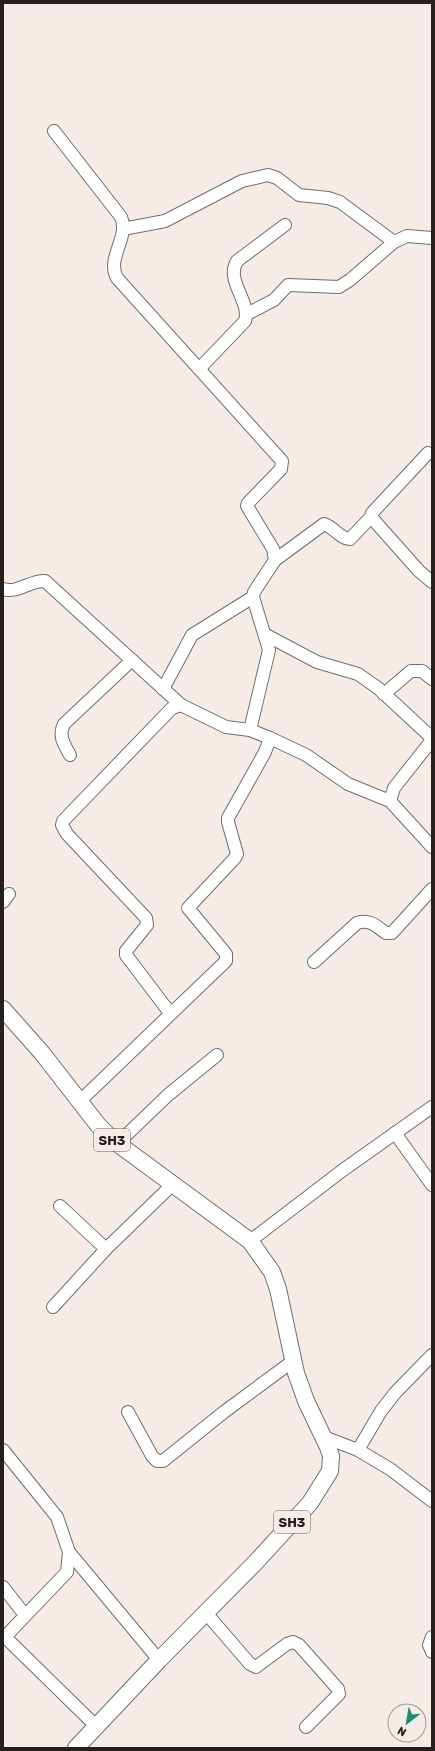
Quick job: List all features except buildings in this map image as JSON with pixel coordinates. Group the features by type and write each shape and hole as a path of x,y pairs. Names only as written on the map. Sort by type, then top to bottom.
{"main road":[{"name":"SH3","path":"3,1009 42,1052 98,1125 118,1144 250,1241 272,1272 278,1289 293,1362 306,1401 324,1436 331,1456 329,1475 320,1490 254,1564 159,1660 76,1748"}],"street":[{"path":"54,131 121,217 124,223 113,271 117,278 282,461 281,469 248,503 247,506 273,549 275,560"},
{"path":"123,230 165,221 242,181 268,175 277,178 299,195 328,198 340,202 394,242"},
{"path":"200,369 246,321 247,314 234,277 233,268 237,261 285,225"},
{"path":"247,314 274,300 288,285 339,287 350,280 394,242 407,236 432,238"},
{"path":"250,730 269,650 266,636 253,598 254,592 275,560 324,524 333,528 342,537 350,539 428,453"},
{"path":"371,517 414,566 432,582"},
{"path":"3,590 11,591 40,581 45,581 181,705 226,727 250,730 270,738 306,755 348,784 390,801 432,847"},
{"path":"163,689 192,635 253,598"},
{"path":"266,636 317,662 349,670 358,674 384,694 432,739 394,788 390,801"},
{"path":"70,755 62,740 61,730 64,724 132,660"},
{"path":"384,694 411,671 422,671 432,678"},
{"path":"170,1013 126,955 126,950 146,925 146,918 72,840 62,825 63,821 172,708 181,705"},
{"path":"80,1101 170,1013 226,961 226,954 188,908 235,858 237,854 228,818 265,752 270,738"},
{"path":"314,962 357,923 364,920 371,922 386,933 392,933 432,889"},
{"path":"118,1144 168,1096 217,1055"},
{"path":"250,1241 343,1170 432,1108"},
{"path":"395,1133 432,1185"},
{"path":"53,1307 106,1249 173,1184"},
{"path":"60,1206 106,1249"},
{"path":"358,1450 380,1411 395,1393 432,1355"},
{"path":"128,1412 152,1456 157,1461 163,1461 224,1412 293,1362"},
{"path":"324,1436 358,1450 390,1469 432,1501"},
{"path":"3,1450 57,1517 69,1552 159,1660"},
{"path":"69,1552 67,1572 4,1638 96,1726"},
{"path":"3,1587 25,1615"},
{"path":"206,1613 250,1664 256,1667 287,1644 292,1642 299,1645 338,1689 339,1694 306,1727"},
{"path":"432,1637 429,1645 432,1652"}]}
